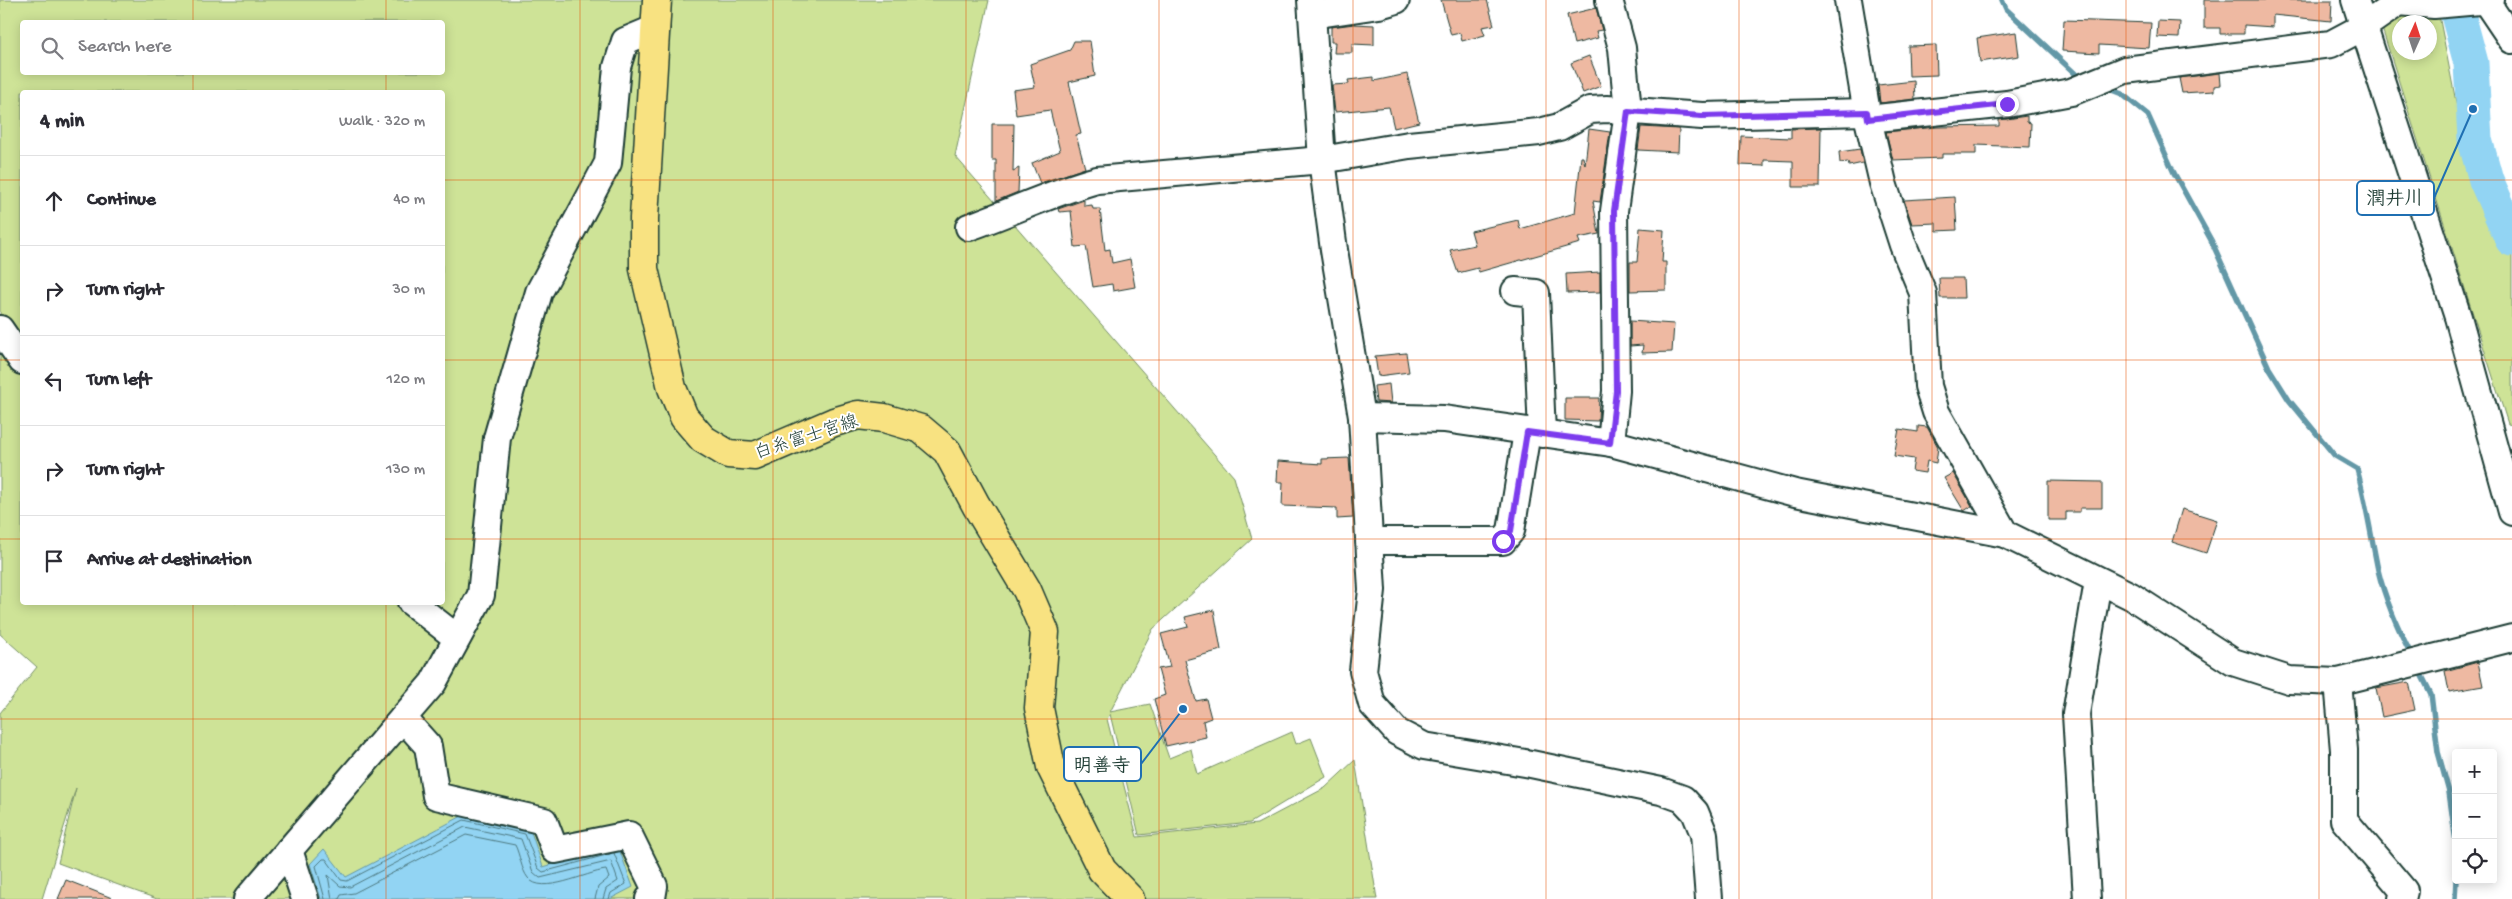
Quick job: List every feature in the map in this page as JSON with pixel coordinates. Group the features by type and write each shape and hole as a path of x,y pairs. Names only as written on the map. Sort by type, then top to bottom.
{"main road":[{"name":"白糸富士宮線","path":"658,0 644,218 644,269 672,388 684,417 703,440 728,454 755,456 834,422 858,415 884,418 921,429 947,451 976,505 1028,590 1045,632 1039,708 1051,767 1102,870 1130,899"}],"street":[{"path":"1396,0 1379,5 1311,8 1322,160 1334,250 1362,417 1372,590 1363,671 1372,704 1397,732 1424,746 1531,764 1661,791 1683,799 1695,812 1704,834 1709,899"},
{"path":"1609,0 1622,48 1628,111 1614,211 1616,391 1610,443"},
{"path":"1848,0 1867,116 1883,183 1903,245 1923,293 1928,386 1936,412 2005,534"},
{"path":"2355,0 2458,317 2512,512"},
{"path":"969,228 1023,208 1063,189 1097,180 1143,178 1322,160 1409,145 1539,132 1559,127 1590,110 1607,109 1702,116 1867,116 2007,104 2062,94 2125,70 2331,44 2363,28 2399,2 2434,5 2484,1 2512,40"},
{"path":"247,899 433,683 481,595 497,438 539,292 608,163 617,67 625,41 656,28"},
{"path":"1369,541 1503,541 1511,531 1534,433 1536,293 1515,291"},
{"path":"0,329 20,358"},
{"path":"1362,417 1444,418 1610,443 1795,493 2005,534 2132,596 2234,662 2289,680 2338,682 2512,638"},
{"path":"2087,899 2076,714 2098,581"},
{"path":"415,605 457,638"},
{"path":"2338,682 2344,750 2344,820 2404,891 2402,899"},
{"path":"403,718 428,746 436,796 544,821 555,850 629,835 654,886 652,898 649,899"},
{"path":"289,850 305,899"}],"green space":[{"path":"0,0 989,0 955,156 1234,477 1252,539 1153,629 1110,712 1150,704 1169,758 1191,749 1197,774 1292,732 1296,744 1311,738 1326,777 1250,823 1139,835 1110,714 1107,719 1137,837 1257,824 1325,788 1355,760 1377,899 157,899 58,863 76,788 42,899 0,899 0,713 37,667 0,634"},
{"path":"2373,0 2436,0 2463,138 2512,233 2512,425 2508,424 2392,60 2437,60 2437,15 2392,15 2392,60"}],"water":[{"path":"464,815 530,829 543,867 618,846 633,887 610,899 321,899 310,864 324,849 346,877"}],"building":[{"path":"1441,0 1487,0 1494,25 1482,27 1485,35 1462,41 1460,33 1451,35"},
{"path":"2204,0 2332,0 2331,21 2273,15 2273,27 2244,25 2244,34 2220,34 2220,28 2204,28"},
{"path":"1596,8 1602,30 1596,31 1598,38 1574,44 1567,15"},
{"path":"2064,20 2151,23 2149,48 2099,45 2099,53 2062,51"},
{"path":"2158,21 2180,22 2179,38 2157,37"},
{"path":"1354,24 1374,25 1374,45 1352,44 1352,53 1334,53 1335,42 1331,42 1331,27"},
{"path":"2016,32 2019,56 1980,62 1977,38"},
{"path":"1074,41 1090,41 1095,76 1069,82 1081,134 1076,135 1085,168 1040,183 1032,163 1060,151 1050,110 1016,115 1013,90 1035,87 1030,64 1070,50"},
{"path":"1936,45 1937,75 1909,76 1908,46"},
{"path":"1589,56 1601,86 1583,93 1571,63"},
{"path":"2220,73 2221,85 2214,86 2214,91 2182,93 2179,78"},
{"path":"1407,74 1419,122 1394,128 1389,107 1335,112 1332,85 1349,84 1348,80 1374,77 1374,81"},
{"path":"1914,81 1915,99 1880,103 1878,85"},
{"path":"2027,116 2027,122 2031,123 2030,147 1976,145 1976,154 1942,154 1942,158 1893,160 1886,132 1937,127 1999,126 1999,120"},
{"path":"992,124 1014,124 1013,171 1019,168 1018,192 996,201 996,160 992,160"},
{"path":"1641,127 1679,129 1678,152 1638,150"},
{"path":"1821,128 1820,187 1793,187 1793,161 1764,160 1764,166 1740,165 1741,136 1791,138 1791,129"},
{"path":"1589,129 1610,132 1600,202 1593,201 1599,234 1578,238 1580,243 1479,272 1478,268 1458,273 1450,250 1475,245 1471,231 1518,220 1520,229 1575,213 1581,157 1583,157 1585,165"},
{"path":"1860,149 1863,163 1849,166 1848,162 1840,163 1839,152"},
{"path":"1955,197 1957,230 1936,231 1936,223 1912,224 1904,200"},
{"path":"1084,200 1084,206 1092,205 1093,209 1100,209 1105,250 1110,249 1112,263 1130,259 1135,287 1113,291 1112,284 1093,287 1086,246 1075,247 1071,211 1059,212 1058,209"},
{"path":"1640,228 1664,230 1662,262 1666,262 1666,290 1630,291 1630,262 1637,262"},
{"path":"1600,272 1600,292 1567,293 1566,274"},
{"path":"1939,278 1963,278 1964,298 1940,298"},
{"path":"1630,321 1674,324 1672,352 1642,353 1643,345 1630,346"},
{"path":"1406,353 1409,372 1378,376 1375,356"},
{"path":"1389,384 1391,403 1376,402 1374,386"},
{"path":"1565,398 1599,398 1598,421 1565,420"},
{"path":"1918,426 1927,427 1938,447 1936,463 1927,461 1925,473 1912,471 1914,459 1894,456 1899,429 1918,432"},
{"path":"1349,458 1353,518 1337,519 1337,508 1282,506 1283,482 1277,482 1278,461 1322,464 1322,459"},
{"path":"1953,473 1972,506 1964,511 1944,478"},
{"path":"2048,481 2102,482 2102,508 2080,508 2080,512 2066,512 2066,520 2048,520"},
{"path":"2182,509 2217,520 2206,553 2172,542"},
{"path":"1214,610 1221,650 1185,660 1196,701 1206,699 1211,718 1203,721 1206,737 1166,746 1154,699 1165,695 1158,669 1170,667 1161,634 1188,627 1185,617"},
{"path":"2478,662 2483,686 2449,692 2445,671"},
{"path":"2409,682 2415,710 2382,717 2376,688"},
{"path":"66,880 112,898 112,899 58,899"}],"waterway":[{"path":"2002,0 2006,9 2081,79"},
{"path":"2454,0 2471,63 2475,140 2486,180 2512,239"},
{"path":"2104,87 2122,94 2148,115 2174,173 2211,240 2269,368 2289,400 2335,456 2357,469 2384,592 2412,656"},
{"path":"2418,668 2431,694 2438,752 2449,792 2456,839"},
{"path":"2455,899 2456,884"}],"place":[{"name":"潤井川","path":"2473,109"},
{"name":"明善寺","path":"1183,709"}],"route":[{"path":"1503,541 1511,531 1527,432 1610,443 1616,391 1614,211 1628,111 1702,116 1867,112 1868,119 2007,104"}]}
